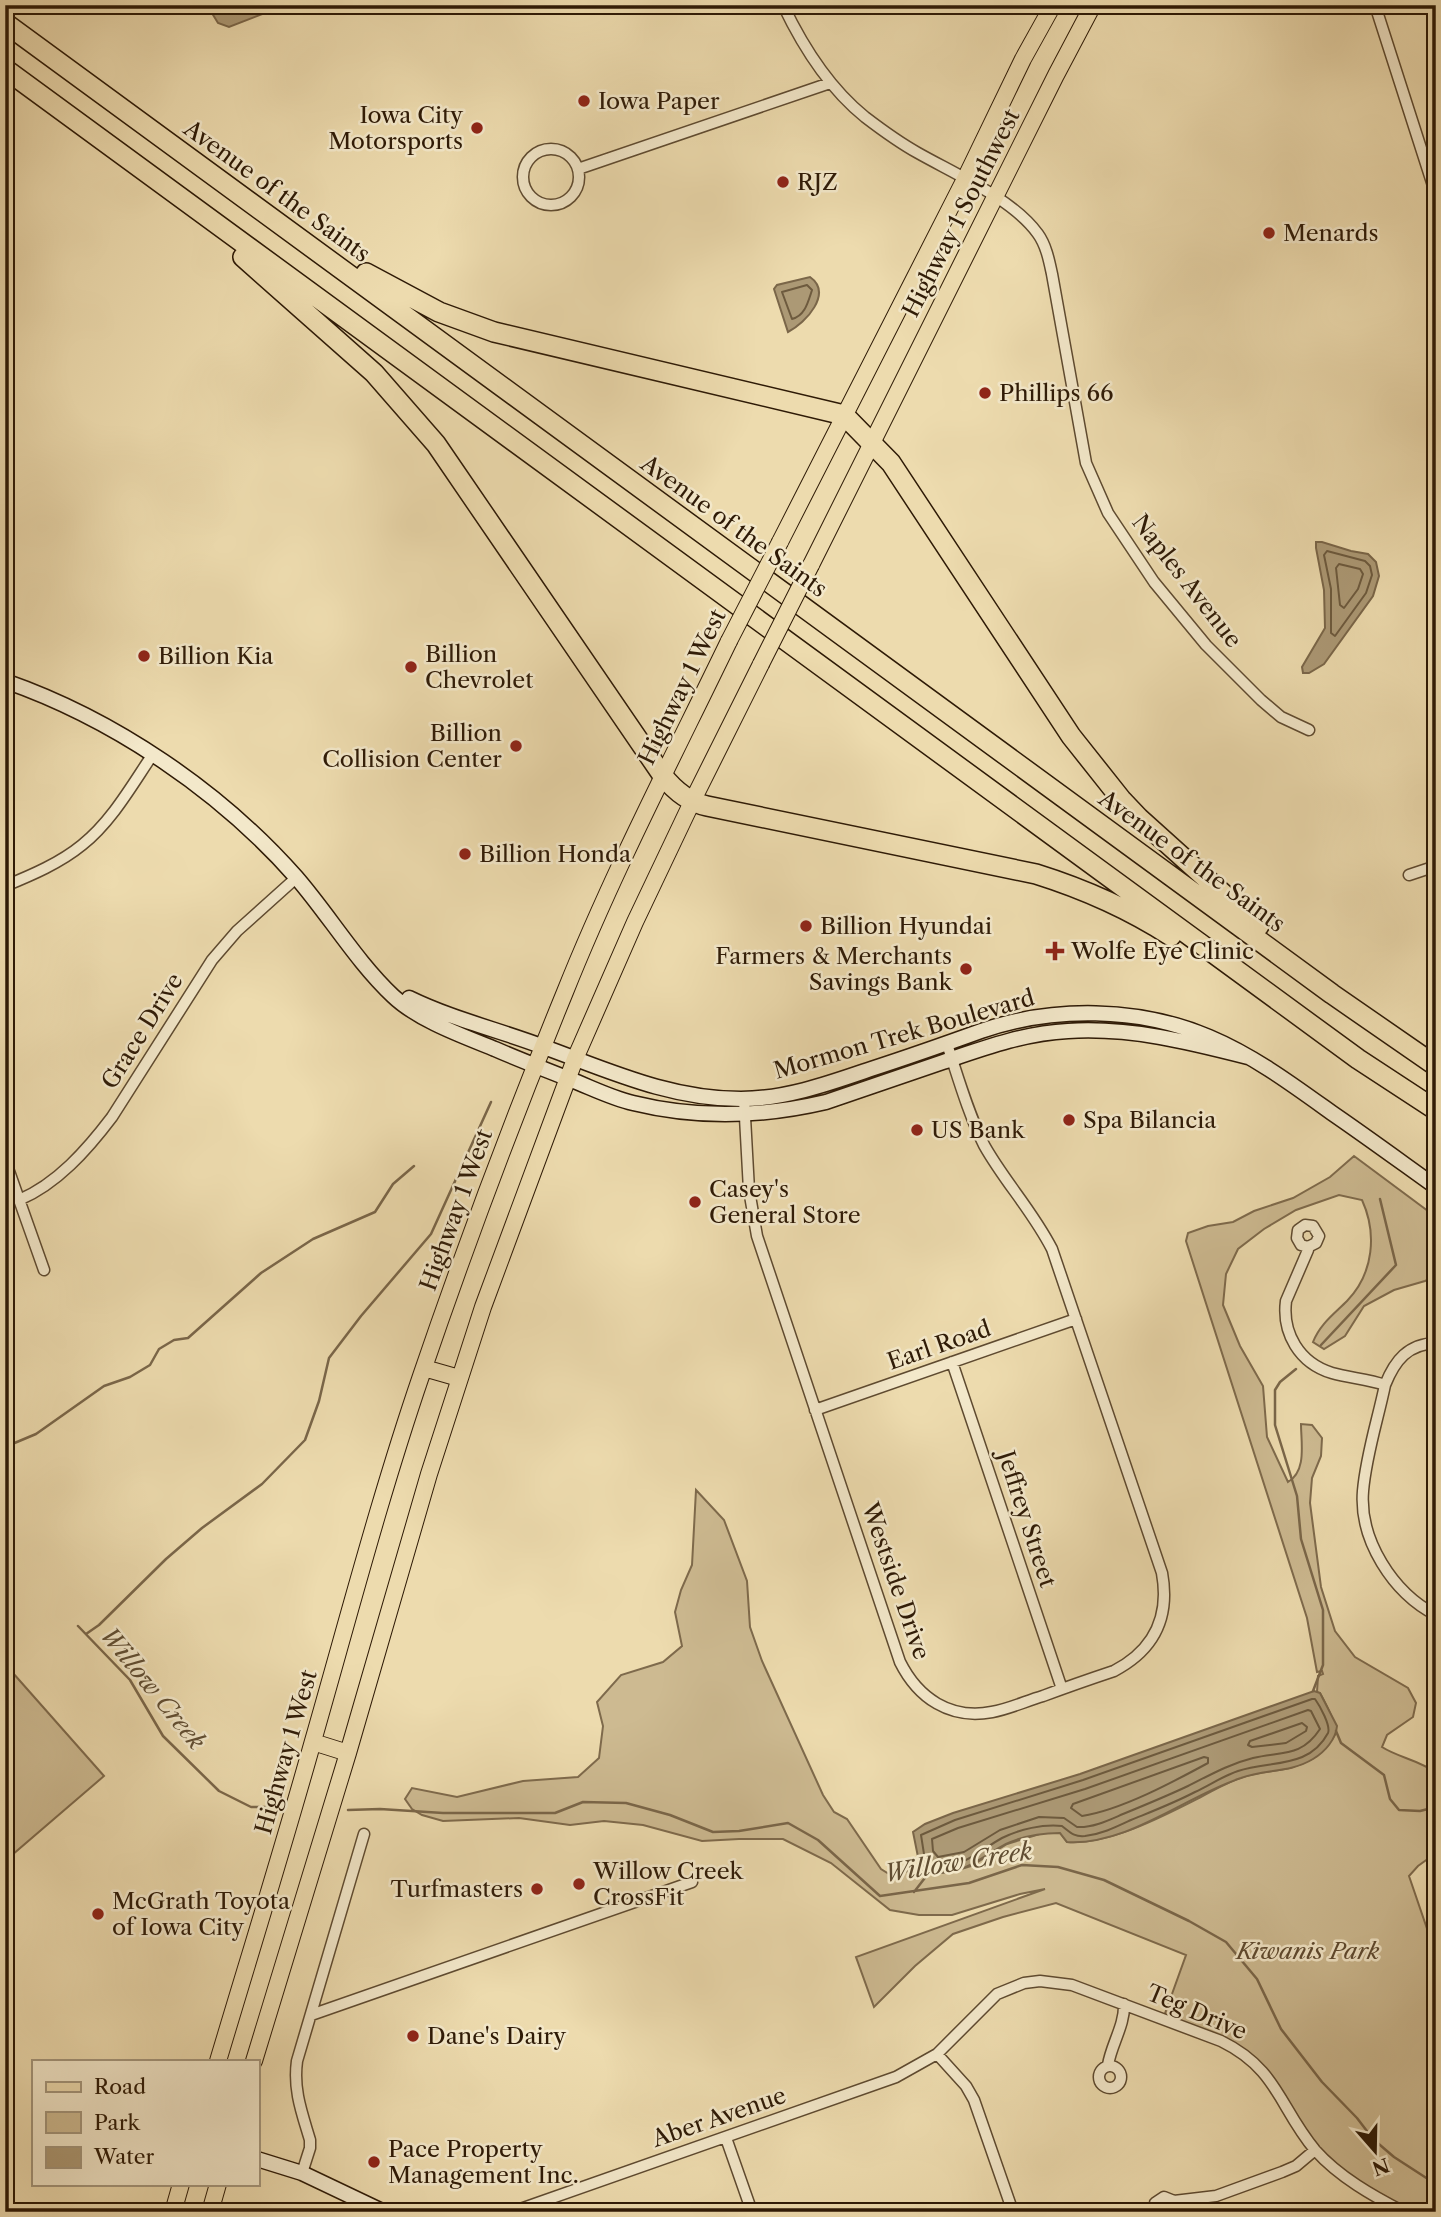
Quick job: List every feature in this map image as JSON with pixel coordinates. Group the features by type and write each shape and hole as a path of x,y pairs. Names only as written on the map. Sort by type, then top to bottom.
{"highway":[{"name":"Avenue of the Saints","path":"5,23 1385,1032 1436,1066"},
{"path":"5,69 1311,1024 1436,1110"},
{"path":"143,169 374,373 405,406 462,479 675,790 692,802 1012,869 1068,884 1113,903 1154,925 1311,1024"},
{"path":"212,173 385,284 430,308 468,323 508,335 845,415 891,463 1071,736 1121,799 1156,835 1245,915 1385,1032"}],"main road":[{"name":"Highway 1 Southwest","path":"845,415 1023,58 1053,5"},
{"name":"Highway 1 Southwest","path":"872,442 1093,5"},
{"name":"Highway 1 West","path":"218,2060 363,1564 424,1368 513,1119 602,907 663,776 845,415"},
{"path":"254,2060 459,1378 575,1059 635,922 692,802 872,442"},
{"name":"Mormon Trek Boulevard","path":"5,681 55,701 153,754 177,770 226,810 296,878 377,980 408,1008 536,1067 631,1103 681,1112 744,1115 797,1109 826,1102 1017,1038 1067,1031 1090,1030 1160,1037 1248,1057"},
{"name":"Mormon Trek Boulevard","path":"377,980 435,1011 657,1088 706,1097 744,1099 828,1083 1007,1023 1056,1015 1096,1013 1139,1018 1207,1036 1248,1057 1291,1084 1436,1187"},
{"path":"424,1368 459,1378"},
{"path":"313,1742 348,1753"},
{"path":"259,2161 302,2173 379,2210"},
{"path":"173,2212 180,2186"},
{"path":"210,2212 217,2186"}],"street":[{"name":"Naples Avenue","path":"783,5 802,40 831,83 864,116 916,152 995,196 1026,219 1044,244 1052,274 1086,463 1108,513 1154,582 1206,645 1261,701 1281,717 1309,730"},
{"path":"1375,5 1436,195"},
{"path":"578,169 831,83"},
{"path":"549,148 563,151 575,161 578,169 580,175 577,189 568,200 555,206 542,205 525,191 523,170 536,152 549,148"},
{"path":"5,886 46,868 84,844 113,812 153,754"},
{"path":"1409,875 1436,866"},
{"name":"Grace Drive","path":"19,1200 41,1189 62,1172 98,1135 212,960 237,931 296,878"},
{"name":"Westside Drive","path":"744,1099 749,1190 762,1254 900,1662 915,1687 924,1696 943,1706 964,1713 1003,1709 1114,1671 1137,1657 1159,1624 1164,1602 1162,1573 1052,1249 1041,1227 1002,1174 984,1143 947,1044"},
{"path":"5,1160 44,1270"},
{"path":"1308,1247 1306,1260 1286,1301 1287,1324 1293,1342 1307,1360 1320,1368 1385,1385"},
{"name":"Earl Road","path":"815,1410 1076,1319"},
{"path":"1436,1343 1421,1344 1406,1352 1394,1365 1385,1385 1363,1493 1367,1524 1380,1561 1414,1600 1436,1615"},
{"name":"Jeffrey Street","path":"952,1362 1062,1689"},
{"path":"302,2173 310,2140 296,2096 296,2073 364,1834"},
{"path":"311,2015 692,1882"},
{"name":"Teg Drive","path":"937,2054 997,1994 1024,1983 1056,1982 1072,1985 1221,2041 1251,2060 1271,2080 1315,2150 1363,2188 1404,2212"},
{"path":"1108,2065 1110,2051 1123,2017 1124,2004"},
{"path":"937,2054 966,2086 974,2100 1013,2212"},
{"name":"Aber Avenue","path":"512,2212 896,2077 937,2054"},
{"path":"726,2138 752,2212"},
{"path":"1155,2212 1155,2203 1160,2198 1167,2197 1175,2206 1216,2196 1296,2166 1315,2150"}],"green space":[{"name":"Kiwanis Park","path":"1354,1156 1436,1217 1436,1276 1394,1290 1364,1306 1345,1336 1324,1349 1313,1342 1323,1325 1356,1290 1368,1265 1370,1226 1362,1200 1339,1195 1296,1210 1238,1249 1226,1274 1223,1305 1240,1346 1263,1386 1267,1437 1288,1482 1298,1471 1300,1464 1301,1424 1312,1425 1322,1438 1321,1456 1312,1478 1310,1503 1321,1587 1335,1631 1355,1657 1408,1688 1416,1703 1413,1717 1387,1735 1382,1747 1436,1773 1436,1853 1409,1876 1436,1955 1436,2212 1404,2212 1336,2169 1251,2060 1163,2019 1186,1955 1056,1903 953,1934 915,1966 874,2007 856,1957 1045,1889 952,1915 919,1915 890,1910 831,1863 783,1839 702,1841 643,1825 604,1821 570,1825 519,1818 443,1821 422,1815 412,1809 405,1799 412,1788 457,1797 523,1781 578,1777 599,1758 603,1726 597,1702 621,1675 663,1662 682,1646 675,1612 692,1565 696,1490 724,1520 747,1581 750,1627 762,1661 823,1795 834,1812 847,1819 881,1869 889,1874 917,1870 951,1872 971,1866 1007,1844 1043,1833 1060,1833 1067,1842 1100,1839 1152,1821 1237,1779 1293,1767 1314,1758 1336,1733 1328,1708 1317,1692 1318,1676 1323,1674 1322,1671 1317,1672 1307,1618 1186,1241 1188,1233 1233,1222 1254,1211 1293,1198 1330,1177"},
{"path":"5,1664 104,1776 5,1861"}],"water":[{"path":"207,5 340,5 299,8 293,6 285,11 270,11 229,27 218,23"},
{"path":"810,277 819,291 818,299 809,315 788,332 774,289 777,285"},
{"path":"1316,542 1368,554 1376,562 1379,576 1373,596 1324,664 1309,673 1303,673 1302,667 1325,628 1324,590"},
{"path":"1314,1691 1320,1693 1337,1726 1335,1736 1326,1749 1304,1763 1241,1778 1112,1836 1067,1842 1060,1833 1039,1834 1006,1844 967,1866 947,1873 925,1870 918,1857 913,1832 925,1824 1080,1774"}],"waterway":[{"path":"86,1634 99,1625 166,1559 202,1528 262,1484 305,1440 319,1401 329,1358 431,1234 491,1102"},
{"path":"5,1447 36,1434 104,1386 130,1377 150,1365 159,1349 174,1340 188,1338 261,1273 313,1239 375,1212 393,1184 414,1166"},
{"path":"1321,1345 1396,1265 1380,1199"},
{"path":"1296,1369 1280,1382 1275,1390 1275,1425 1297,1496 1301,1539 1323,1610 1323,1665 1313,1691"},
{"name":"Willow Creek","path":"78,1626 130,1680 163,1736 219,1791 251,1807 273,1807"},
{"path":"1336,1731 1341,1743 1384,1775 1390,1799 1399,1810 1420,1811 1436,1807"},
{"name":"Willow Creek","path":"348,1810 555,1813 583,1802 626,1803 670,1815 713,1832 739,1831 788,1823 818,1840 880,1896 969,1883 1022,1865 1058,1867 1104,1880 1226,1942 1257,1979 1281,2029 1322,2082 1373,2139 1394,2157 1431,2181 1436,2179"},
{"path":"914,1892 931,1870"}],"place":[{"name":"Iowa Paper","path":"584,101"},
{"name":"Iowa City Motorsports","path":"477,128"},
{"name":"RJZ","path":"783,182"},
{"name":"Menards","path":"1269,233"},
{"name":"Phillips 66","path":"985,393"},
{"name":"Billion Kia","path":"144,656"},
{"name":"Billion Chevrolet","path":"411,667"},
{"name":"Billion Collision Center","path":"516,746"},
{"name":"Billion Honda","path":"465,854"},
{"name":"Billion Hyundai","path":"806,926"},
{"name":"Wolfe Eye Clinic","path":"1055,951"},
{"name":"Farmers & Merchants Savings Bank","path":"966,969"},
{"name":"Spa Bilancia","path":"1069,1120"},
{"name":"US Bank","path":"917,1130"},
{"name":"Casey's General Store","path":"695,1202"},
{"name":"Willow Creek CrossFit","path":"579,1884"},
{"name":"Turfmasters","path":"537,1889"},
{"name":"McGrath Toyota of Iowa City","path":"98,1914"},
{"name":"Dane's Dairy","path":"413,2036"},
{"name":"Pace Property Management Inc.","path":"374,2162"}]}
